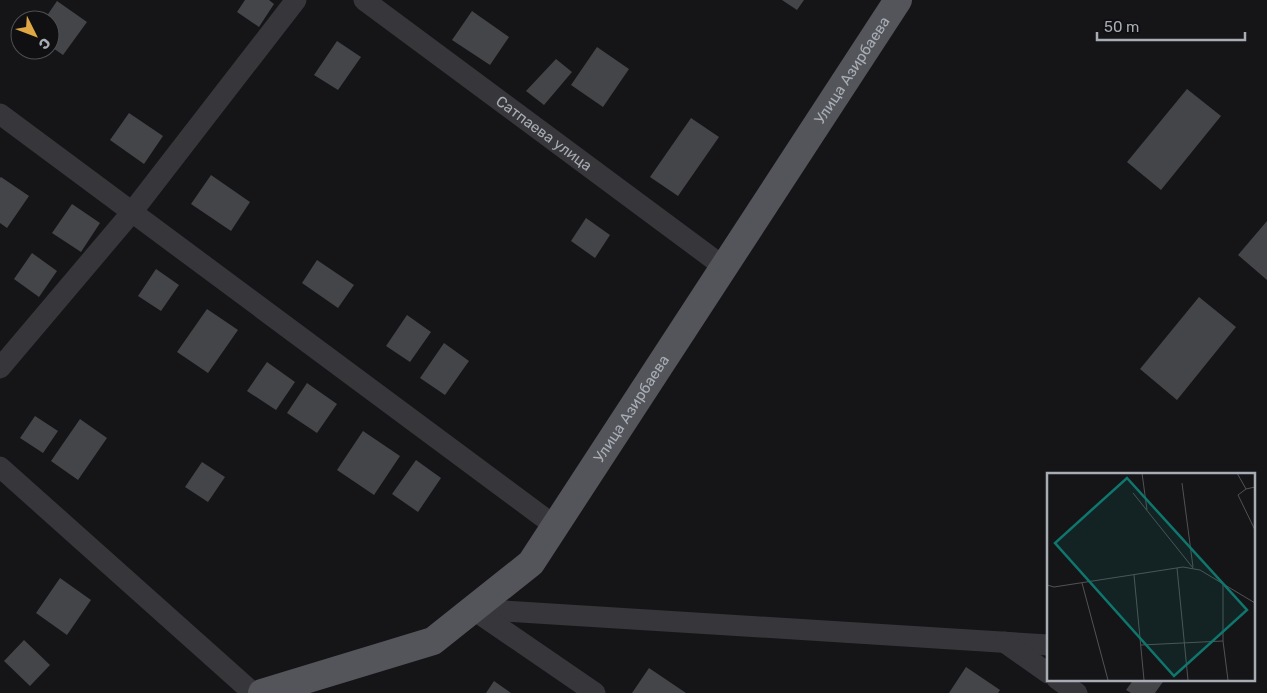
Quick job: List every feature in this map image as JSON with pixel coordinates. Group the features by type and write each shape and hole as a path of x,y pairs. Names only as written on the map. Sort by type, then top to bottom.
{"main road":[{"name":"Улица Азирбаева","path":"262,693 433,641 531,563 898,0"}],"street":[{"path":"0,368 132,212 296,0"},
{"name":"Сатпаева улица","path":"364,0 724,267"},
{"path":"0,114 555,526"},
{"path":"0,467 253,693"},
{"path":"473,609 1047,645"},
{"path":"473,609 595,693"},
{"path":"1004,642 1047,672"},
{"path":"1058,680 1077,693"}],"building":[{"path":"245,0 269,0 274,4 259,27 237,12"},
{"path":"782,0 804,0 797,10"},
{"path":"57,1 87,22 63,55 60,53 60,10 51,10"},
{"path":"472,11 509,37 490,65 452,40"},
{"path":"337,41 361,57 338,90 314,75"},
{"path":"597,47 629,69 603,107 571,85"},
{"path":"556,59 572,72 544,105 526,91"},
{"path":"1187,89 1221,116 1161,190 1127,162"},
{"path":"129,113 163,136 144,164 110,140"},
{"path":"691,118 719,137 678,196 650,177"},
{"path":"211,175 250,202 231,231 191,204"},
{"path":"1,177 29,196 7,228 0,223"},
{"path":"72,204 100,223 81,252 52,233"},
{"path":"586,218 610,235 595,258 571,241"},
{"path":"1267,221 1267,280 1238,255"},
{"path":"32,253 57,271 39,297 14,279"},
{"path":"317,260 354,285 338,308 302,283"},
{"path":"156,269 179,285 161,311 138,296"},
{"path":"1199,297 1236,327 1177,400 1140,369"},
{"path":"207,309 238,330 208,373 177,352"},
{"path":"407,315 431,332 410,362 386,346"},
{"path":"444,343 469,361 445,395 420,378"},
{"path":"267,362 295,382 276,410 247,391"},
{"path":"307,383 337,404 317,433 287,413"},
{"path":"35,416 58,431 43,453 20,438"},
{"path":"80,419 107,438 78,480 51,461"},
{"path":"363,431 400,456 374,495 337,470"},
{"path":"416,460 441,478 418,512 392,494"},
{"path":"202,462 225,477 208,502 185,487"},
{"path":"60,578 91,600 67,635 36,613"},
{"path":"24,640 50,665 30,686 4,661"},
{"path":"966,667 1000,690 998,693 949,693"},
{"path":"649,668 686,693 632,693"},
{"path":"1133,680 1164,680 1155,693 1131,693 1126,690"},
{"path":"494,681 511,693 486,693"}]}
